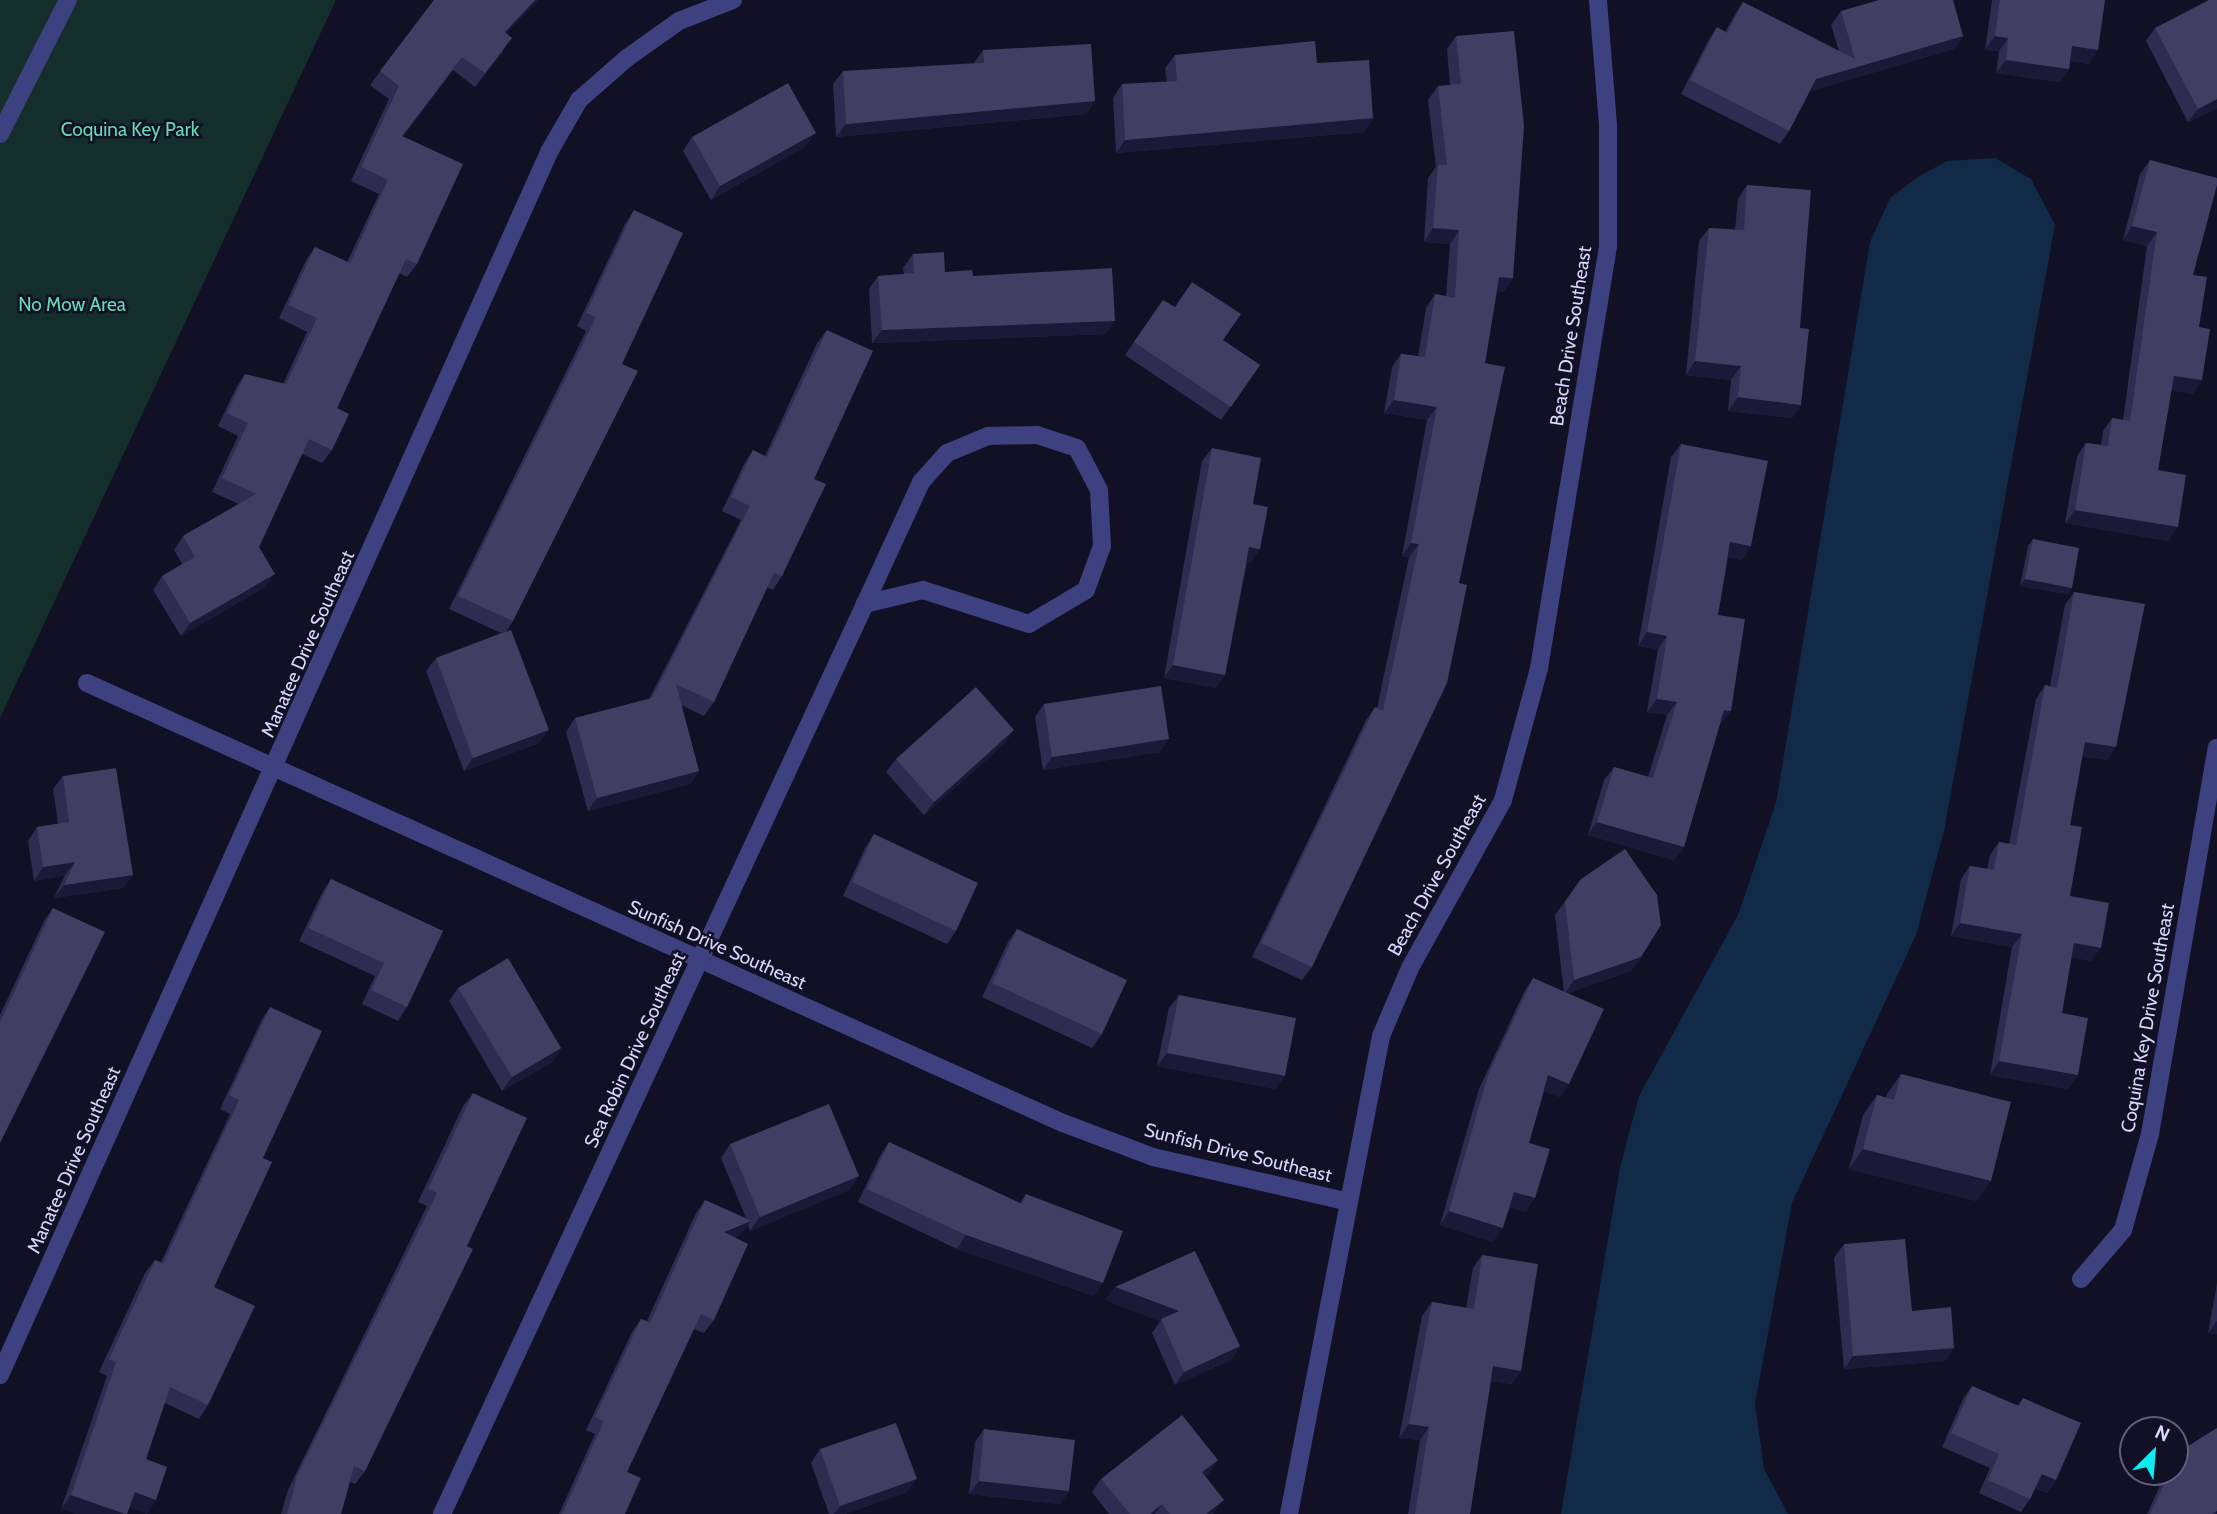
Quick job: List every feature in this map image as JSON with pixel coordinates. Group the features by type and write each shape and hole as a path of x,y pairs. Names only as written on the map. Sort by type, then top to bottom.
{"street":[{"path":"0,134 68,0"},
{"name":"Manatee Drive Southeast","path":"0,1375 275,769 549,152 579,100 679,21 733,0"},
{"name":"Beach Drive Southeast","path":"1289,1514 1345,1201 1381,1036 1410,968 1503,800 1539,668 1608,247 1608,125 1598,0"},
{"name":"Sea Robin Drive Southeast","path":"442,1514 921,482 947,453 988,436 1037,435 1077,448 1099,490 1102,546 1086,590 1029,624 923,590 865,604"},
{"name":"Sunfish Drive Southeast","path":"86,683 700,960 1140,1152 1345,1201"},
{"name":"Coquina Key Drive Southeast","path":"2081,1279 2123,1230 2150,1135 2217,748"}],"green space":[{"name":"Coquina Key Park","path":"0,0 336,0 0,718"}],"water":[{"path":"1995,158 2031,179 2055,225 1944,831 1916,935 1792,1203 1755,1404 1764,1469 1788,1514 1561,1514 1620,1168 1639,1096 1738,915 1776,803 1870,242 1890,198 1919,176 1947,161"}],"building":[{"path":"434,0 535,0 505,32 512,38 485,73 462,57 402,136 463,164 417,264 406,259 337,408 349,414 332,450 309,439 259,547 275,574 190,623 162,576 195,557 183,536 256,494 222,478 248,423 227,413 245,374 286,384 317,318 288,305 315,247 350,263 388,180 361,167 399,86 380,71"},
{"path":"1879,0 1953,0 1963,36 1816,79 1789,131 1690,80 1717,27 1727,33 1743,2 1855,59 1841,11"},
{"path":"2000,0 2105,0 2098,50 2072,46 2069,69 2006,60 2008,38 1995,36"},
{"path":"2209,0 2217,0 2217,99 2198,109 2155,28"},
{"path":"1514,31 1524,126 1513,278 1499,277 1485,363 1505,367 1459,583 1467,585 1447,683 1312,967 1261,943 1375,707 1383,711 1419,544 1411,543 1437,407 1394,400 1401,354 1425,357 1435,294 1455,298 1459,230 1433,228 1438,165 1447,165 1438,86 1461,84 1456,36"},
{"path":"1315,41 1317,63 1369,60 1373,118 1125,140 1122,84 1177,81 1175,55"},
{"path":"1091,44 1095,101 846,124 843,71 984,63 983,50"},
{"path":"788,83 816,133 720,186 692,137"},
{"path":"2150,160 2217,178 2193,275 2207,277 2199,327 2210,329 2202,380 2174,376 2158,470 2186,475 2178,527 2075,510 2086,443 2108,446 2112,418 2130,421 2157,232 2132,226"},
{"path":"1747,185 1811,190 1800,328 1809,329 1801,405 1738,397 1741,366 1695,361 1709,228 1744,230"},
{"path":"634,210 683,233 622,364 638,371 513,621 458,596 596,317 586,313"},
{"path":"944,252 945,272 972,270 973,276 1112,268 1115,321 882,330 878,276 914,273 913,254"},
{"path":"1192,282 1241,314 1223,340 1260,365 1231,407 1134,342 1163,300 1175,307"},
{"path":"827,330 873,351 814,479 826,484 782,576 774,573 714,702 676,684 699,771 597,798 575,718 652,698 750,506 731,497 753,450 767,457"},
{"path":"1681,444 1768,461 1751,546 1730,542 1718,615 1745,619 1731,711 1724,710 1684,847 1597,822 1614,767 1653,778 1677,702 1657,699 1667,636 1647,632"},
{"path":"1212,448 1261,458 1253,504 1268,507 1260,549 1249,547 1225,675 1173,665"},
{"path":"2033,539 2079,548 2072,588 2025,579"},
{"path":"2074,592 2145,604 2116,747 2085,742 2070,825 2082,827 2070,896 2109,903 2101,948 2074,943 2062,1013 2088,1018 2078,1075 1999,1061 2022,934 1960,923 1970,866 1994,870 1999,842 2016,845 2045,685 2057,688"},
{"path":"511,630 549,730 473,758 436,658"},
{"path":"1161,686 1169,739 1052,757 1044,704"},
{"path":"976,687 1014,730 934,802 896,759"},
{"path":"116,768 133,875 64,885 75,862 43,867 37,827 69,822 63,776"},
{"path":"874,834 978,883 956,931 852,882"},
{"path":"1625,849 1657,895 1661,925 1641,957 1574,980 1565,902 1581,879"},
{"path":"331,879 443,931 407,1007 371,990 384,963 308,928"},
{"path":"53,908 105,932 0,1143 0,1022"},
{"path":"1017,929 1127,980 1102,1034 992,983"},
{"path":"508,958 561,1048 512,1077 458,988"},
{"path":"1533,978 1604,1009 1569,1084 1548,1075 1529,1143 1550,1149 1535,1198 1514,1192 1503,1228 1449,1211 1488,1075"},
{"path":"1179,995 1296,1018 1285,1076 1167,1053"},
{"path":"270,1007 322,1031 263,1158 272,1162 214,1287 255,1306 208,1405 170,1387 146,1459 167,1467 156,1500 135,1492 125,1514 71,1495 116,1362 109,1359 155,1260 163,1264 239,1100 229,1095"},
{"path":"1901,1074 2011,1102 1991,1181 1863,1149 1877,1095 1894,1100"},
{"path":"473,1093 527,1118 467,1246 473,1249 365,1471 354,1466 341,1514 287,1514 297,1476 437,1193 428,1189"},
{"path":"829,1104 859,1176 760,1217 730,1144"},
{"path":"889,1142 1022,1204 1026,1194 1123,1231 1103,1283 966,1235 867,1189"},
{"path":"705,1200 751,1221 724,1232 748,1244 714,1320 701,1314 627,1472 641,1478 625,1514 562,1514 604,1421 595,1417 641,1319 650,1323"},
{"path":"1905,1239 1912,1311 1951,1307 1954,1348 1853,1356 1844,1244"},
{"path":"1195,1251 1240,1346 1184,1372 1161,1319 1179,1311 1115,1287"},
{"path":"1482,1255 1538,1264 1521,1371 1493,1366 1470,1514 1415,1514 1429,1427 1409,1424 1432,1302 1474,1309"},
{"path":"1972,1386 2019,1406 2023,1398 2081,1423 2056,1480 2042,1474 2030,1499 1988,1480 1999,1454 1951,1433"},
{"path":"1182,1415 1218,1460 1202,1472 1224,1500 1206,1514 1170,1514 1162,1504 1150,1514 1130,1514 1101,1479"},
{"path":"896,1423 917,1479 840,1506 820,1449"},
{"path":"2217,1428 2217,1511 2212,1514 2150,1514 2163,1486 2189,1486 2189,1445"},
{"path":"984,1429 1075,1440 1069,1491 979,1481"}],"park label":[{"name":"No Mow Area","path":"72,305"}]}
